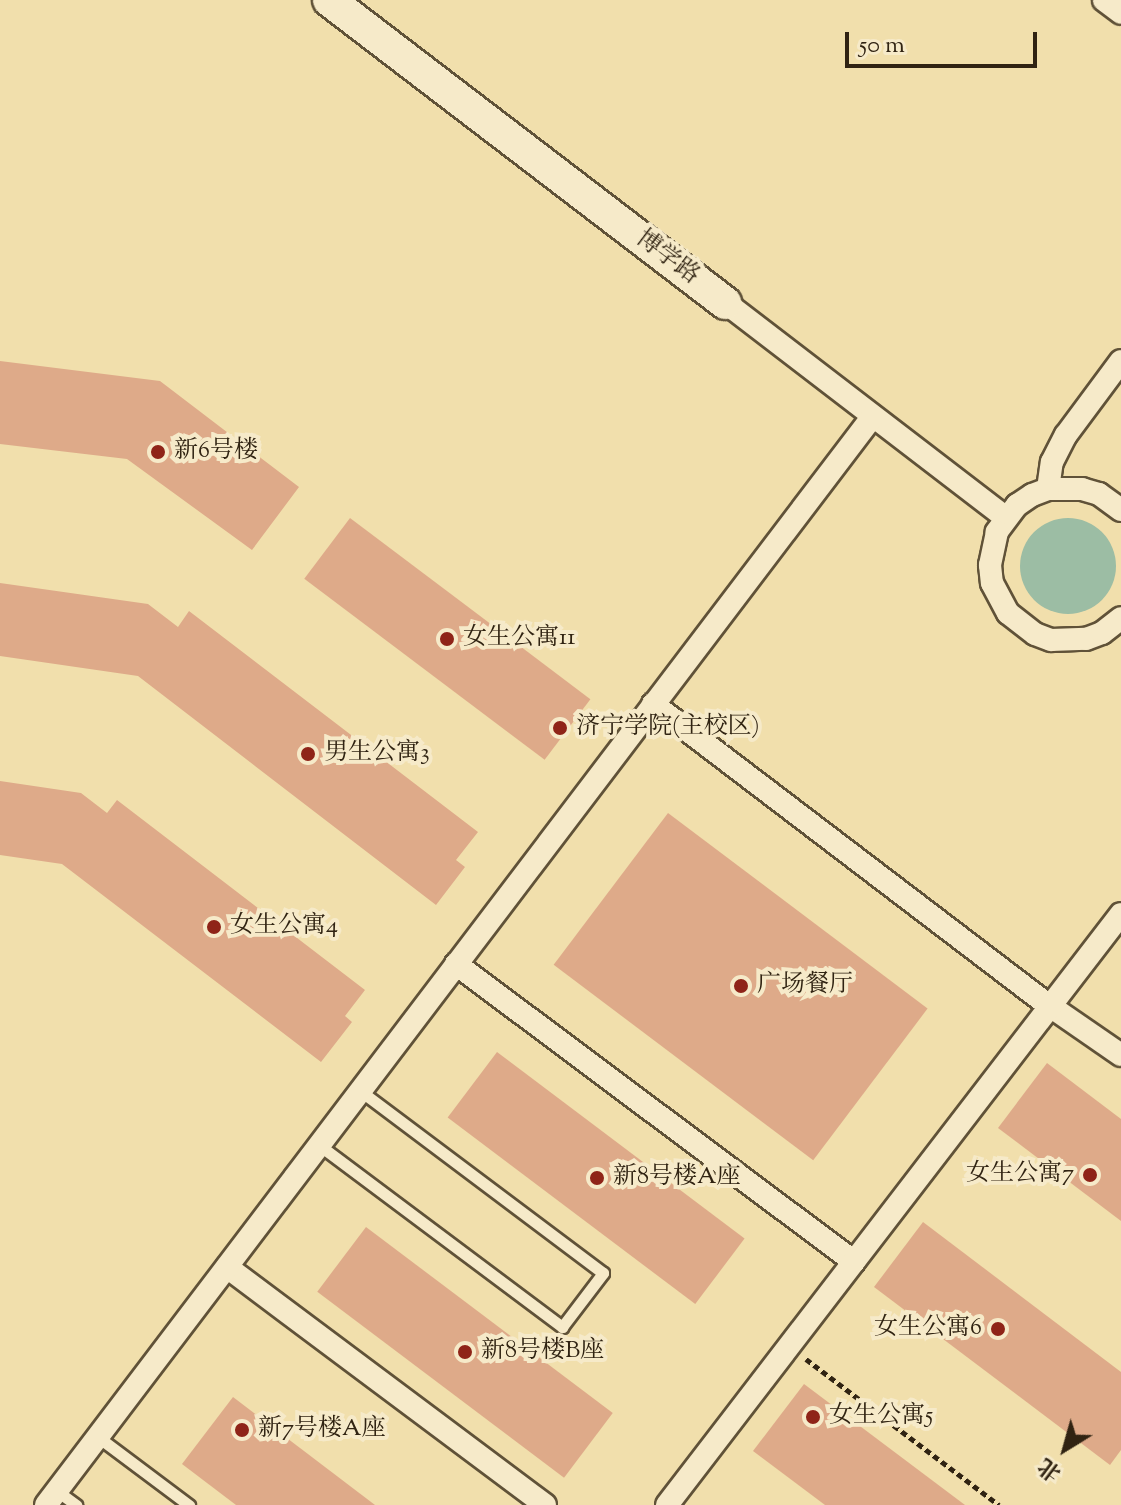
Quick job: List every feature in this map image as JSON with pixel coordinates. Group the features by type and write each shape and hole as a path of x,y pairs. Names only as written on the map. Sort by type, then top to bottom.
{"street":[{"name":"博学路","path":"329,0 1005,517"},
{"path":"1104,0 1121,13"},
{"path":"1048,489 1052,462 1066,435 1121,361"},
{"path":"52,1498 873,416"},
{"path":"1121,510 1099,494 1082,489 1048,489 1024,500 1005,517 991,548 992,583 1003,606 1020,625 1051,640 1069,641 1102,633 1121,618"},
{"path":"653,704 1050,1006 1121,1055"},
{"path":"667,1505 1121,914"},
{"path":"456,964 854,1262"},
{"path":"227,1267 545,1505"}],"lane":[{"path":"319,1145 562,1327 603,1273 361,1091"},
{"path":"98,1437 189,1505"},
{"path":"52,1498 76,1505"}],"path":[{"path":"789,1346 999,1505"}],"shaded area":[{"path":"1068,518 1087,521 1102,532 1113,547 1116,566 1113,585 1102,600 1087,611 1068,614 1049,611 1034,600 1023,585 1020,566 1023,547 1034,532 1049,521"}],"building":[{"name":"新6号楼","path":"0,361 160,381 299,487 252,550 127,459 0,444"},
{"name":"女生公寓11","path":"350,518 590,699 545,760 304,579"},
{"name":"男生公寓3","path":"0,583 148,604 178,627 189,611 478,832 456,860 465,867 436,905 138,676 0,656"},
{"name":"女生公寓4","path":"0,781 81,793 107,813 117,800 365,990 345,1016 352,1022 321,1062 62,864 0,855"},
{"name":"广场餐厅","path":"668,813 928,1009 813,1160 554,965"},
{"name":"新8号楼A座","path":"497,1052 745,1239 695,1304 448,1117"},
{"name":"女生公寓7","path":"1047,1063 1121,1119 1121,1221 998,1128"},
{"name":"女生公寓6","path":"923,1222 1121,1372 1121,1450 1110,1465 874,1287"},
{"name":"新8号楼B座","path":"366,1227 613,1413 564,1478 317,1292"},
{"name":"女生公寓5","path":"804,1384 965,1505 825,1505 753,1451"},
{"name":"新7号楼A座","path":"233,1397 375,1505 236,1505 182,1464"}],"place":[{"name":"新6号楼","path":"158,452"},
{"name":"女生公寓11","path":"447,639"},
{"name":"济宁学院(主校区)","path":"560,728"},
{"name":"男生公寓3","path":"308,754"},
{"name":"女生公寓4","path":"214,927"},
{"name":"广场餐厅","path":"741,986"},
{"name":"女生公寓7","path":"1090,1175"},
{"name":"新8号楼A座","path":"597,1178"},
{"name":"女生公寓6","path":"998,1329"},
{"name":"新8号楼B座","path":"465,1352"},
{"name":"女生公寓5","path":"813,1417"},
{"name":"新7号楼A座","path":"242,1430"}]}
